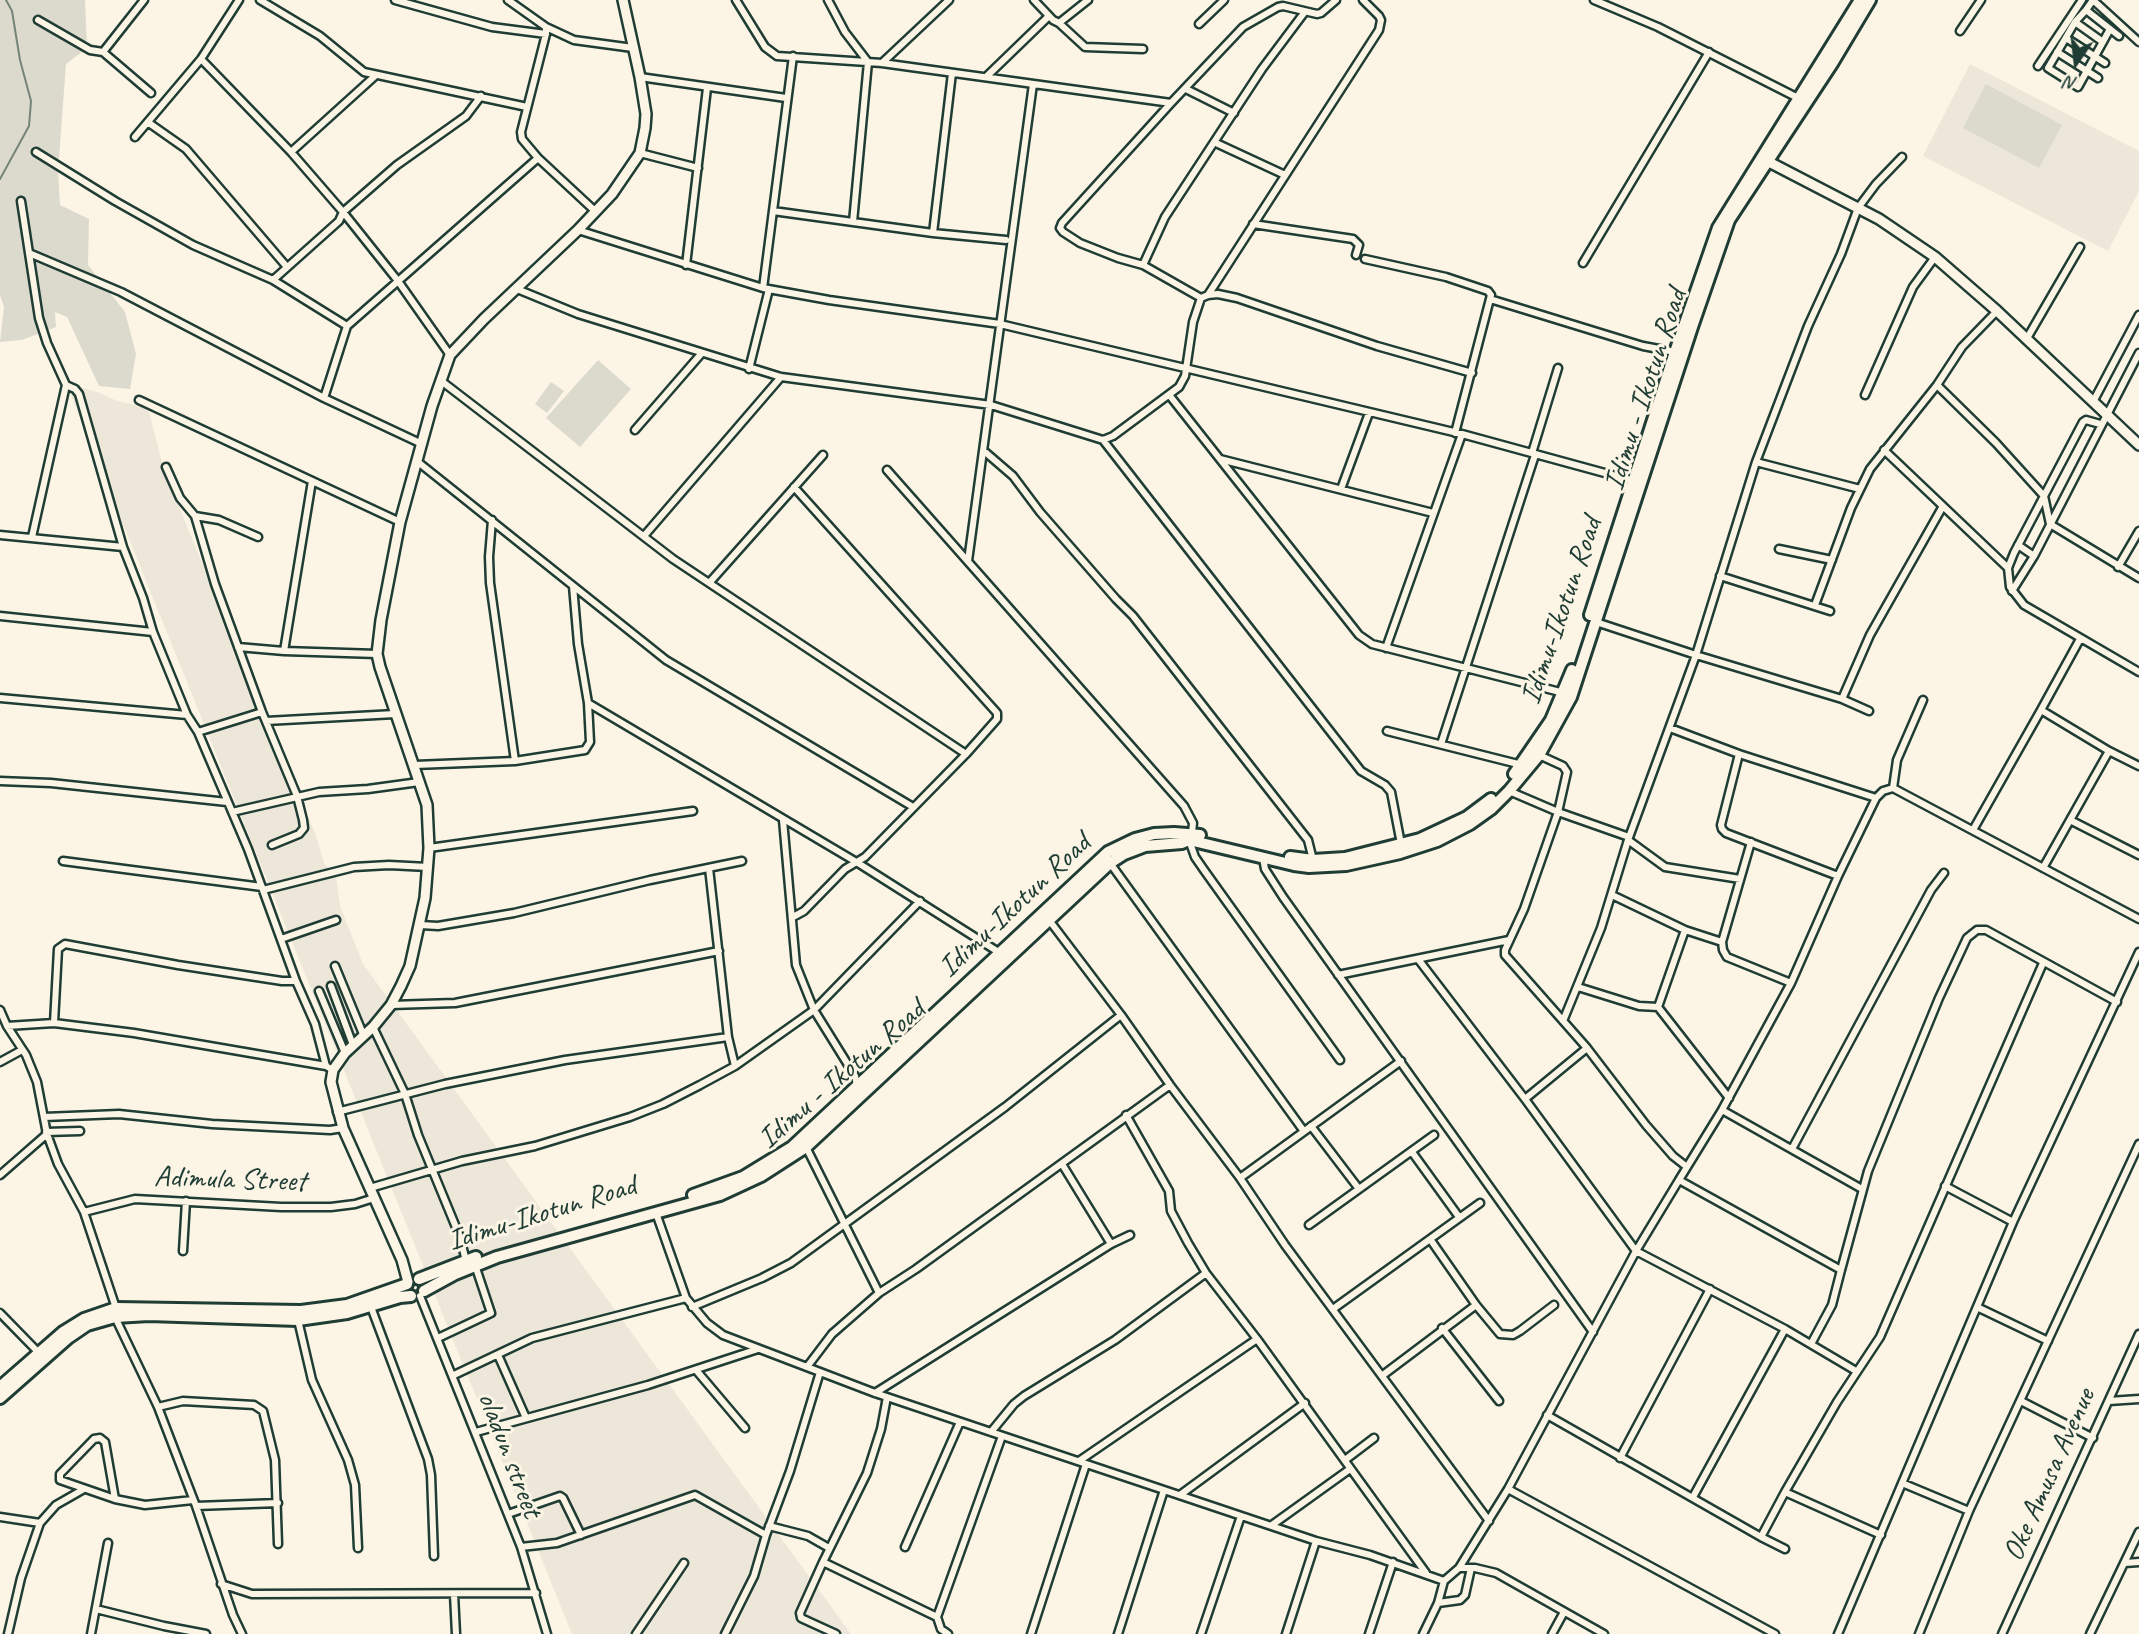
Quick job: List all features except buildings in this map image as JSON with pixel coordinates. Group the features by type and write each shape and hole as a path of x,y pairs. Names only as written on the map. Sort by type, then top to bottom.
{"main road":[{"name":"Idimu-Ikotun Road","path":"0,1387 63,1332 84,1319 115,1312 301,1311 347,1305 413,1281 720,1187 743,1177 792,1147 860,1090 1000,953 1095,863 1115,848 1154,834 1191,837 1313,860 1361,856 1395,849 1437,833 1477,811 1500,791 1522,765 1551,720 1564,693 1637,483 1675,352 1721,221 1803,102 1860,0"},
{"name":"Idimu - Ikotun Road","path":"470,1263 656,1213 740,1187 806,1147 860,1090 1110,863 1145,846 1182,843 1191,837 1263,858 1309,867 1330,867 1361,863 1395,849 1437,841 1482,816 1509,791 1539,755 1571,697 1637,483 1722,238 1745,195 1769,162 1803,102 1870,0"},
{"name":"Idimu-Ikotun Road","path":"0,1398 68,1338 87,1325 115,1312 298,1320 325,1317 419,1294 470,1263"},
{"path":"413,1281 424,1283 419,1294 407,1290 413,1281"}],"street":[{"path":"103,52 144,0"},
{"path":"260,0 320,36 356,68 374,76 527,107"},
{"path":"395,0 492,27 546,31 574,40 633,48"},
{"path":"508,0 546,31"},
{"path":"329,1068 373,1027 391,1005 410,967 420,925 428,867 427,805 377,654 400,522 440,380 450,355 612,194 640,153 646,121 640,77 623,0"},
{"path":"736,0 765,47 777,56 882,63 1171,103"},
{"path":"882,63 949,0"},
{"path":"1034,0 1086,47 1143,48"},
{"path":"1059,23 1088,0"},
{"path":"1199,24 1224,0"},
{"path":"1336,0 1321,13 1304,13 1278,7 1244,27 1171,103 1060,228 1080,243 1143,265 1205,297 1237,298 1377,346 1472,373"},
{"path":"1103,440 1113,436 1179,387 1186,369 1193,322 1205,297 1379,30 1379,16 1363,0"},
{"path":"1594,0 1658,27 1803,102"},
{"path":"1960,31 1981,0"},
{"path":"2038,66 2082,0"},
{"path":"2110,29 2078,87 2048,68 2075,22 2093,0 2139,42"},
{"path":"135,136 149,123 201,59 235,1"},
{"path":"829,1 845,32 868,62 853,222"},
{"path":"824,12 833,10"},
{"path":"2086,10 2119,36"},
{"path":"1143,265 1165,217 1262,69 1304,13"},
{"path":"986,77 1049,16"},
{"path":"38,20 90,50 103,52 151,93"},
{"path":"2075,22 2103,42"},
{"path":"546,31 521,132 522,139 538,158 595,211"},
{"path":"2066,38 2105,63"},
{"path":"1583,262 1709,52"},
{"path":"2057,52 2098,78"},
{"path":"749,369 766,289 786,98 793,56"},
{"path":"201,59 291,152 343,212 398,281 450,355"},
{"path":"933,233 952,73"},
{"path":"291,152 374,76"},
{"path":"640,77 786,98"},
{"path":"968,561 1033,84"},
{"path":"686,265 707,88"},
{"path":"1186,89 1234,113"},
{"path":"273,280 338,221 343,212 397,165 466,116 481,96"},
{"path":"149,123 186,149 290,264"},
{"path":"1216,142 1285,175"},
{"path":"36,152 193,245 273,280 347,326"},
{"path":"640,153 698,168"},
{"path":"1563,1021 1612,895 1628,839 1696,655 1756,462 1808,326 1841,254 1858,208 1902,157"},
{"path":"324,398 347,326 538,158"},
{"path":"1769,162 1858,208 1936,257 2139,445"},
{"path":"21,201 39,318 66,386 32,537"},
{"path":"773,211 1006,240"},
{"path":"1253,224 1353,239 1359,245 1356,255"},
{"path":"578,230 766,289 1000,324 1459,434 1637,483"},
{"path":"2026,340 2080,247"},
{"path":"29,253 121,292 324,398 422,444"},
{"path":"1865,396 1913,287 1936,257"},
{"path":"1365,259 1446,277 1488,291 1491,295 1459,434 1386,648"},
{"path":"517,289 578,313 749,369 781,377 991,405 1103,440 1361,771 1385,785 1391,792 1395,849"},
{"path":"1490,299 1643,346 1675,352"},
{"path":"1815,605 1870,469 1937,385 1962,347 1997,311"},
{"path":"2093,402 2139,315"},
{"path":"2014,594 2139,352"},
{"path":"635,430 701,354"},
{"path":"1441,744 1534,454 1558,368"},
{"path":"644,536 781,377"},
{"path":"440,380 673,559 966,754"},
{"path":"1937,385 1996,443 2044,496 2050,524 2139,578"},
{"path":"66,386 75,389 79,394 123,547 153,632 187,715 198,732 232,812 315,1024 343,1128 413,1281"},
{"path":"1170,396 1359,635 1372,644 1386,648 1564,693"},
{"path":"139,400 400,522"},
{"path":"1341,489 1369,413"},
{"path":"2008,568 2084,421 2100,424"},
{"path":"1884,450 2008,568 2014,594 2024,605 2139,672"},
{"path":"984,451 1013,476 1099,580 1133,615 1308,840 1313,860"},
{"path":"710,582 823,455"},
{"path":"1220,459 1433,513"},
{"path":"418,462 666,660 913,807"},
{"path":"1756,462 1860,489"},
{"path":"166,467 180,498 195,516 238,647 297,796 304,828 299,834 272,845"},
{"path":"887,470 1184,806 1193,823 1191,837 1195,858 1339,1060"},
{"path":"284,651 312,481"},
{"path":"793,917 804,911 845,869 858,863 994,725 997,713 794,487"},
{"path":"1842,699 1870,635 1943,506"},
{"path":"195,516 219,520 258,537"},
{"path":"492,520 490,583 515,761"},
{"path":"2118,567 2139,531"},
{"path":"0,535 123,547"},
{"path":"2018,545 2034,556"},
{"path":"1780,549 1832,560"},
{"path":"1720,576 1830,611"},
{"path":"415,765 515,761 585,750 590,742 588,703 578,644 573,586"},
{"path":"0,616 153,632"},
{"path":"1596,621 1696,655 1842,699 1869,711"},
{"path":"1973,830 2080,639"},
{"path":"238,647 377,654"},
{"path":"0,698 187,715"},
{"path":"1893,789 1897,760 1923,700"},
{"path":"588,703 858,863 1000,953"},
{"path":"2041,710 2139,766"},
{"path":"198,732 262,712"},
{"path":"266,721 395,714"},
{"path":"1670,728 1739,754 1876,798"},
{"path":"1387,731 1522,765"},
{"path":"2043,869 2109,751"},
{"path":"1739,754 1721,825 1726,833 1838,876"},
{"path":"1539,755 1567,769 1558,812 1524,909 1505,950 1508,961 1587,1048 1646,1125 1673,1156 1687,1167"},
{"path":"0,781 51,783 227,802"},
{"path":"232,812 318,792 419,782"},
{"path":"1423,1634 1438,1604 1444,1581 1459,1568 1508,1489 1636,1251 1729,1098 1791,983 1838,876 1876,798 1883,791 1893,789 2139,919"},
{"path":"1509,791 1628,839 1665,867 1740,880"},
{"path":"429,848 693,811"},
{"path":"783,820 796,965 814,1010 855,1076 860,1090"},
{"path":"2072,821 2139,855"},
{"path":"1751,842 1722,942 1723,950 1727,957 1791,983"},
{"path":"1263,858 1270,878 1593,1332"},
{"path":"63,861 262,888 354,867 428,867"},
{"path":"420,925 438,926 514,913 742,861"},
{"path":"1110,863 1303,1130"},
{"path":"709,868 728,1037 735,1066"},
{"path":"1792,1149 1931,890 1944,873"},
{"path":"1612,895 1685,930 1722,942"},
{"name":"Adimula Street","path":"85,1212 135,1199 281,1207 355,1204 372,1193 432,1170 535,1146 663,1104 735,1066 814,1010 920,901"},
{"path":"281,939 336,920"},
{"path":"1049,920 1489,1521"},
{"path":"1658,1007 1685,930"},
{"path":"1811,1344 1832,1305 1862,1189 1939,998 1967,938 1977,930 1986,930 2117,1002"},
{"path":"1338,975 1509,940"},
{"path":"54,1023 58,950 65,944 230,973 296,981"},
{"path":"391,1005 455,1003 719,951"},
{"path":"1838,1634 2013,1222 2139,952"},
{"path":"1418,959 1636,1251 1785,1329 1856,1371"},
{"path":"1761,1537 1856,1371 1880,1337 2043,963"},
{"path":"335,966 363,1034"},
{"path":"331,986 353,1045"},
{"path":"1578,987 1639,1006 1658,1007 1729,1098"},
{"path":"319,991 345,1053"},
{"path":"0,1010 37,1083 47,1133 58,1164 85,1212 115,1312 158,1407 195,1503 221,1584 242,1634"},
{"path":"692,1307 777,1271 1005,1107 1121,1015"},
{"path":"7,1026 54,1023 134,1033 329,1068"},
{"path":"373,1027 405,1094 418,1135 491,1313 438,1338"},
{"path":"337,1112 405,1094 565,1060 728,1037"},
{"path":"1525,1099 1587,1048"},
{"path":"0,1062 22,1050"},
{"path":"1240,1178 1401,1061"},
{"path":"807,1367 832,1334 879,1293 1170,1085"},
{"path":"1722,1110 1862,1189"},
{"path":"44,1117 119,1114 212,1124 330,1130 343,1128"},
{"path":"1126,1115 1169,1191 1171,1211 1206,1273 1305,1403 1427,1575"},
{"path":"1311,1126 1359,1189"},
{"path":"0,1175 47,1133 80,1131"},
{"path":"1309,1226 1434,1135"},
{"path":"1919,1634 1969,1511 2139,1144"},
{"path":"806,1147 879,1293"},
{"path":"1412,1152 1459,1217"},
{"path":"1062,1164 1111,1244"},
{"path":"1679,1180 1841,1269"},
{"path":"1945,1186 2013,1222"},
{"path":"183,1251 186,1201"},
{"path":"1333,1308 1480,1202"},
{"path":"656,1213 686,1298 715,1330 758,1349 991,1433 1316,1541 1393,1562 1444,1581"},
{"path":"876,1393 1111,1244 1130,1235"},
{"path":"1430,1239 1496,1331 1507,1335 1520,1331 1554,1305"},
{"path":"991,1433 1014,1404 1024,1396 1115,1340 1206,1273"},
{"path":"1620,1458 1710,1289"},
{"name":"oladun street","path":"419,1294 477,1432 521,1547 547,1634"},
{"path":"454,1375 532,1338 686,1298"},
{"path":"1382,1375 1442,1328 1476,1306"},
{"path":"371,1307 428,1459 434,1556"},
{"path":"1977,1307 2048,1341"},
{"path":"0,1314 39,1353"},
{"path":"298,1320 312,1380 348,1460 355,1485 358,1548"},
{"path":"1442,1328 1499,1401"},
{"path":"1693,1497 1785,1329"},
{"name":"Oke Amusa Avenue","path":"2002,1634 2139,1334"},
{"path":"1031,1634 1082,1462 1257,1339"},
{"path":"477,1432 648,1385 758,1349"},
{"path":"498,1356 526,1419"},
{"path":"696,1370 744,1428"},
{"path":"725,1634 748,1591 790,1471 820,1372"},
{"path":"836,1634 801,1618 800,1613 871,1463 887,1397"},
{"path":"2109,1401 2139,1399"},
{"path":"158,1407 183,1401 259,1407 263,1411 275,1460 278,1544"},
{"path":"2021,1401 2093,1438"},
{"path":"1180,1495 1305,1403"},
{"path":"1547,1415 1785,1549"},
{"path":"905,1547 960,1422"},
{"path":"948,1634 941,1629 937,1617 980,1504 1002,1436"},
{"path":"115,1499 105,1442 100,1438 94,1439 60,1474 60,1480 115,1499 145,1505 278,1503"},
{"path":"1345,1460 1374,1438"},
{"path":"1272,1525 1350,1469"},
{"path":"1902,1483 1969,1511"},
{"path":"8,1634 21,1578 40,1523 56,1504 84,1489"},
{"path":"1508,1489 1774,1634"},
{"path":"1118,1634 1164,1490"},
{"path":"1786,1492 1881,1535"},
{"path":"521,1547 551,1544 695,1495 766,1535"},
{"path":"508,1514 560,1496 563,1497 580,1535"},
{"path":"1201,1634 1241,1516"},
{"path":"0,1517 40,1523"},
{"path":"769,1526 808,1536 829,1548"},
{"path":"2090,1634 2139,1532"},
{"path":"1286,1634 1316,1541"},
{"path":"91,1634 108,1543"},
{"path":"823,1562 937,1617"},
{"path":"1369,1634 1393,1562"},
{"path":"2125,1563 2139,1562"},
{"path":"636,1634 684,1563"},
{"path":"1459,1568 1496,1573 1604,1634"},
{"path":"1438,1604 1460,1600 1465,1595 1471,1568"},
{"path":"221,1584 252,1594 536,1592"},
{"path":"454,1594 456,1634"},
{"path":"96,1609 164,1630 206,1634"},
{"path":"1552,1634 1564,1612"}],"shaded area":[{"path":"0,0 85,0 87,48 66,64 58,171 60,205 89,219 88,265 125,312 136,354 130,389 99,386 67,317 55,312 56,327 22,340 0,342 4,307 0,295"},
{"path":"1970,64 2139,151 2139,191 2108,251 1923,156"},
{"path":"1986,84 2062,125 2039,168 1963,128"},
{"path":"598,360 631,389 580,447 546,418"},
{"path":"551,382 564,391 547,413 535,404"},
{"path":"66,383 117,401 141,406 149,412 164,470 316,835 324,863 336,876 340,906 363,964 851,1634 572,1634"}],"waterway":[{"path":"0,179 29,126 31,101 20,60 12,11 6,0"}]}
